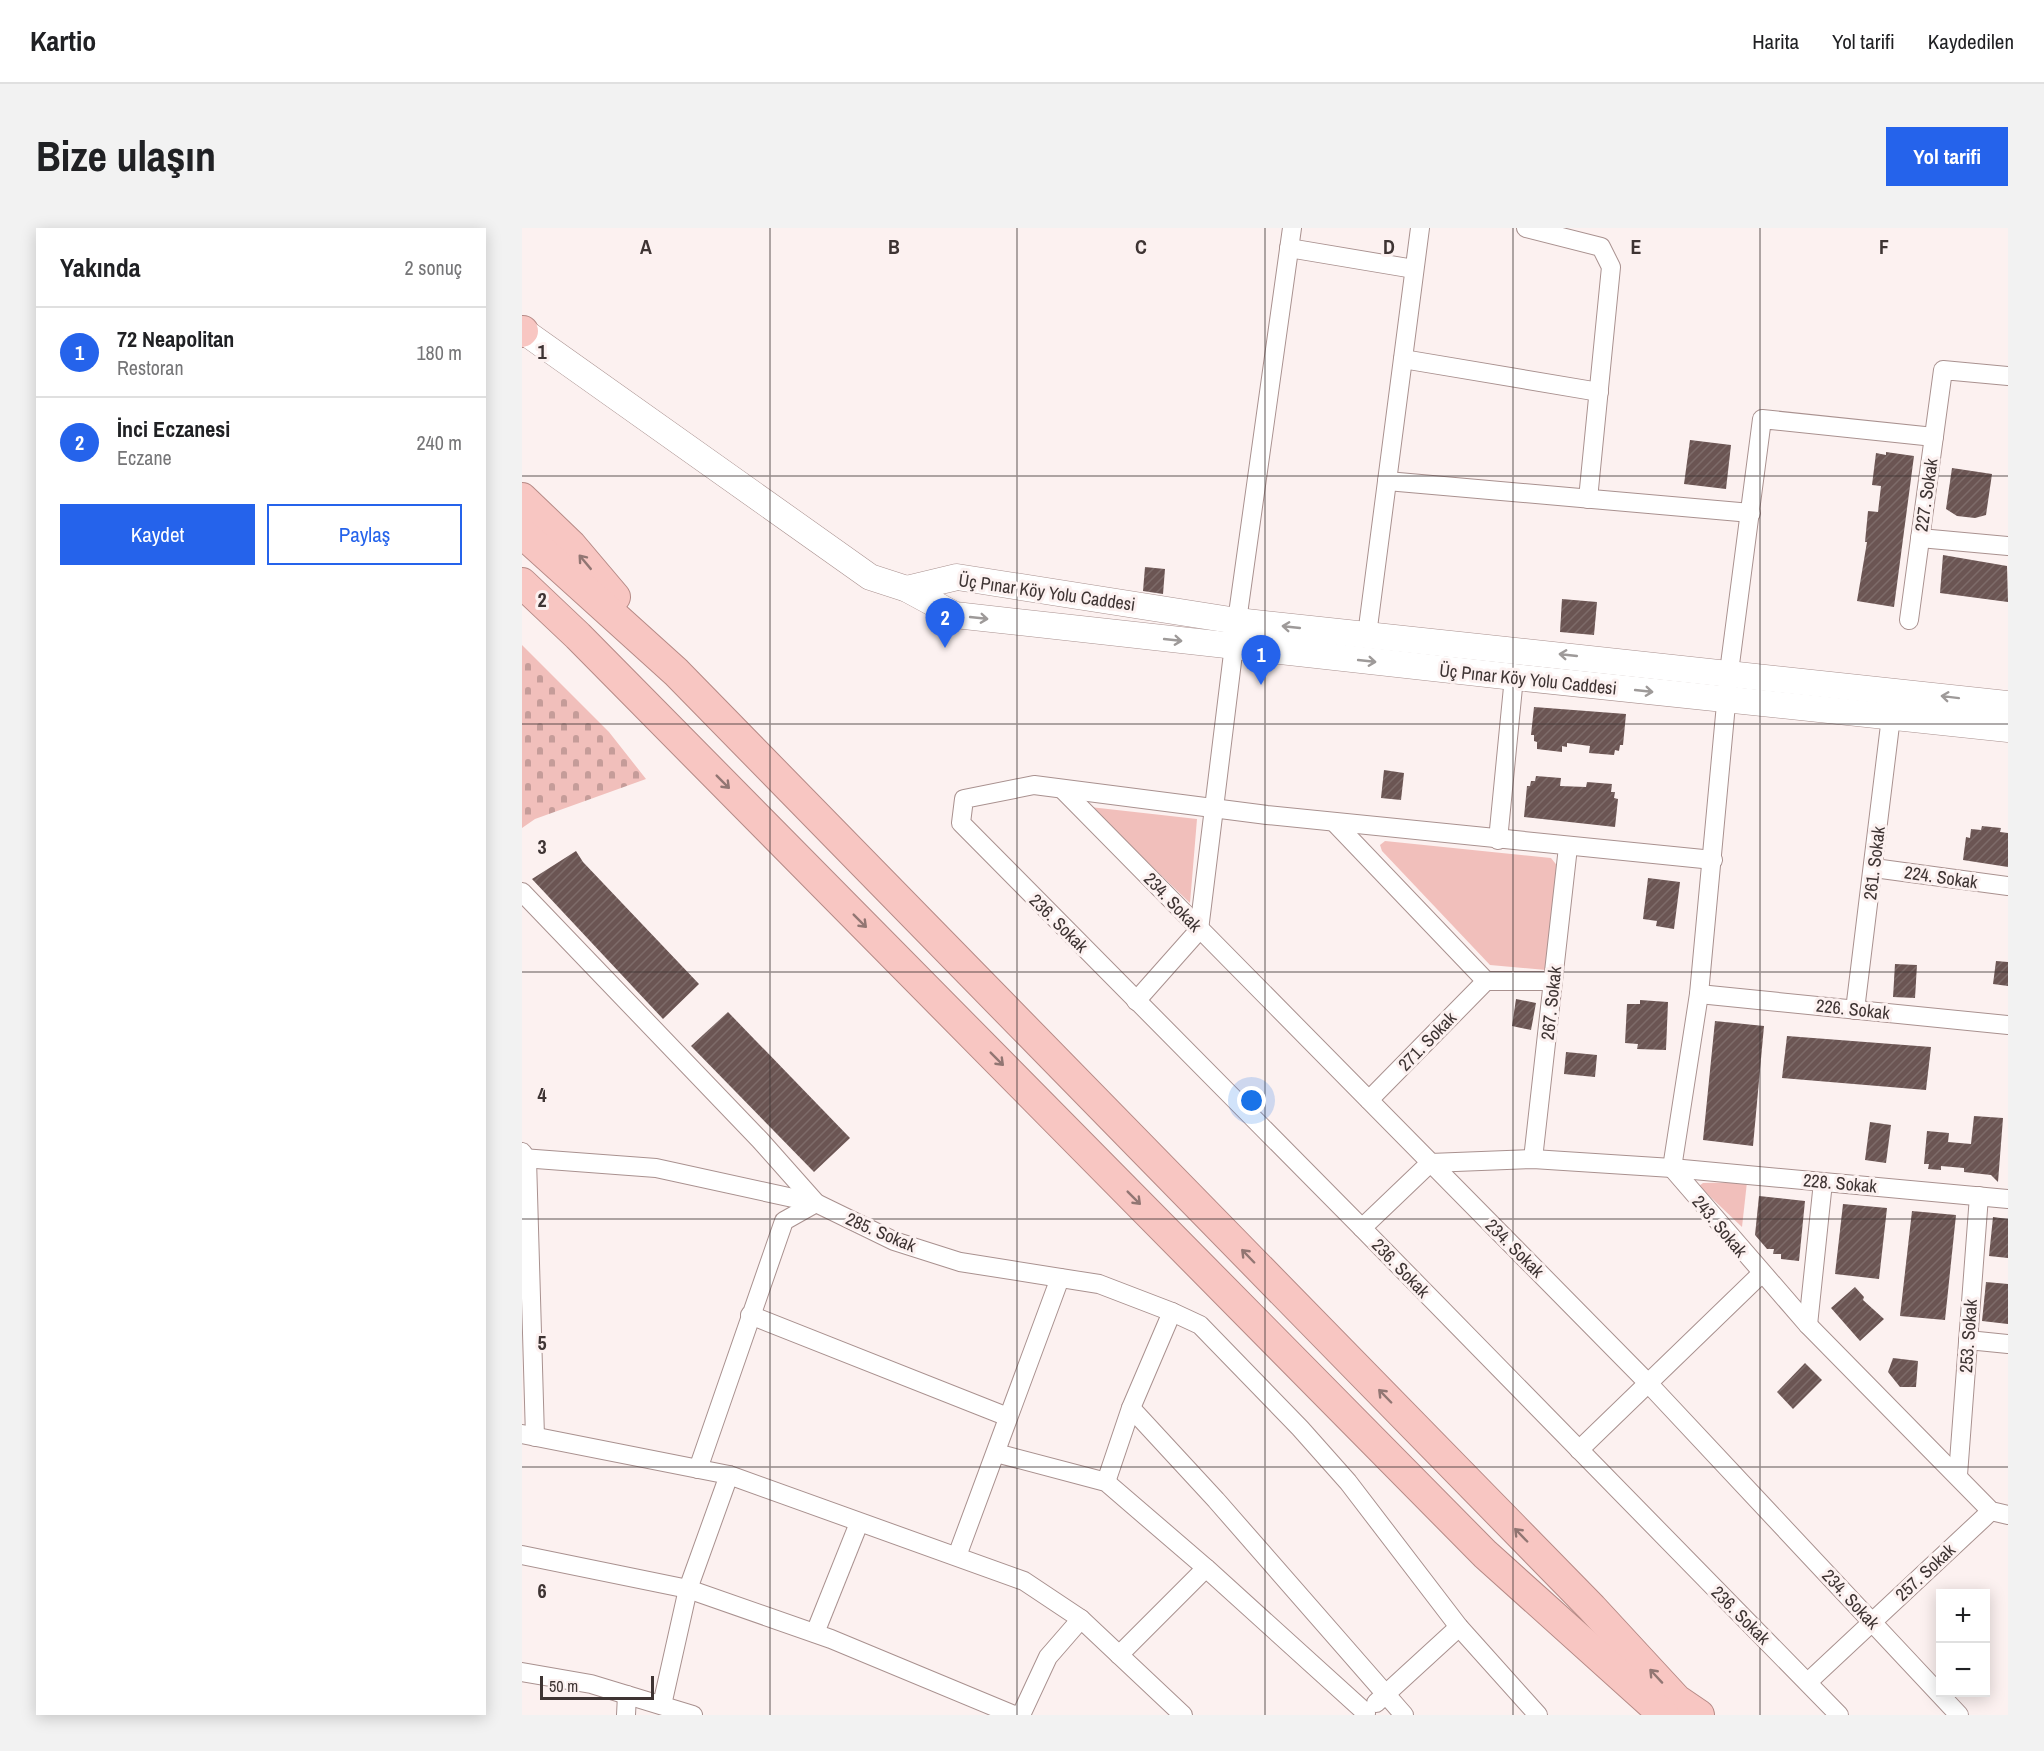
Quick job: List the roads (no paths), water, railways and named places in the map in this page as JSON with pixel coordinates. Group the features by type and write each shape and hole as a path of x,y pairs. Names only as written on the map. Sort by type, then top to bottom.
{"highway":[{"path":"522,498 571,545 676,672"},
{"path":"522,533 676,672 1584,1600 1677,1700 1699,1715"},
{"path":"522,582 689,748 1485,1554 1633,1715"},
{"path":"522,610 576,660 689,748"},
{"path":"1485,1554 1664,1715"}],"main road":[{"path":"522,331 870,577 907,589"},
{"name":"Üç Pınar Köy Yolu Caddesi","path":"907,589 957,577 1237,621 1729,672 2008,704"},
{"name":"Üç Pınar Köy Yolu Caddesi","path":"907,589 954,615 1514,678 2008,729"}],"street":[{"path":"1136,1001 1199,930 1233,646 1292,228"},
{"path":"1367,635 1420,228"},
{"path":"1526,228 1601,247 1611,267 1588,499"},
{"path":"1289,248 1414,269"},
{"path":"1403,359 1599,392"},
{"name":"227. Sokak","path":"1909,620 1943,370 2008,376"},
{"path":"1362,1228 1430,1163 1533,1160 1672,1168 1699,994 1729,672 1762,419 1934,437"},
{"path":"1387,481 1751,513"},
{"path":"1920,538 2008,546"},
{"path":"1498,840 1514,678"},
{"name":"261. Sokak","path":"1855,1010 1891,717"},
{"name":"236. Sokak","path":"1062,789 1034,785 964,799 961,823 1839,1715"},
{"path":"1062,789 1498,840 1713,860"},
{"name":"234. Sokak","path":"1062,789 1648,1383 1959,1715"},
{"path":"1334,822 1486,981 1553,981"},
{"name":"267. Sokak","path":"1533,1160 1568,847"},
{"name":"224. Sokak","path":"1874,868 2008,886"},
{"path":"522,892 760,1140 816,1203 784,1221 698,1469"},
{"name":"271. Sokak","path":"1369,1100 1486,981"},
{"name":"226. Sokak","path":"1699,994 2008,1025"},
{"path":"524,1156 528,1436 729,1475 1024,1581 1081,1619 1184,1715"},
{"name":"285. Sokak","path":"524,1156 656,1168 816,1203 894,1241 960,1262 1099,1284 1172,1311 1200,1325 1300,1428 1348,1482 1459,1627 1538,1715"},
{"name":"228. Sokak","path":"1672,1168 2008,1198"},
{"name":"243. Sokak","path":"1672,1168 1761,1274 1808,1325 1958,1475 2000,1513"},
{"path":"1808,1325 1823,1182"},
{"name":"253. Sokak","path":"1958,1475 1978,1196"},
{"path":"1579,1450 1761,1274"},
{"path":"957,1556 1060,1278"},
{"path":"1106,1482 1131,1408 1172,1311"},
{"path":"750,1315 1008,1417"},
{"path":"1968,1340 2008,1344"},
{"path":"1131,1408 1216,1500 1404,1715"},
{"path":"996,1453 1106,1482 1206,1568 1364,1714 1459,1627"},
{"path":"662,1706 688,1588 729,1475"},
{"name":"257. Sokak","path":"1808,1682 1872,1622 2000,1513"},
{"path":"815,1633 859,1523"},
{"path":"522,1555 688,1588 815,1633 1014,1715"},
{"path":"1119,1655 1206,1568"},
{"path":"1021,1715 1048,1657 1081,1619"},
{"path":"523,1676 591,1684 693,1715"},
{"path":"626,1715 627,1695"}],"place":[{"name":"İnci Eczanesi","path":"945,648"},
{"name":"72 Neapolitan","path":"1261,685"}]}
